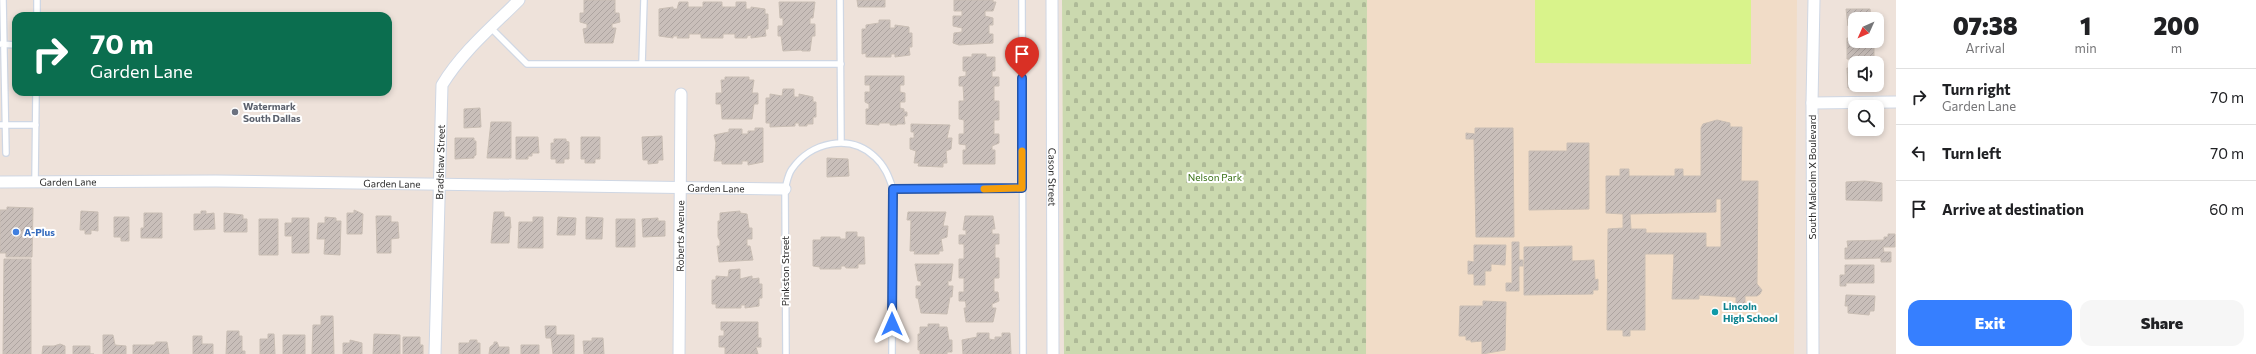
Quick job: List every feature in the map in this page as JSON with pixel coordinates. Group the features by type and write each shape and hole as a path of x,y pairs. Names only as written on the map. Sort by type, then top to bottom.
{"street":[{"name":"Bradshaw Street","path":"435,354 442,85 453,68 519,0"},
{"name":"Cason Street","path":"1052,0 1053,354"},
{"name":"South Malcolm X Boulevard","path":"1813,354 1812,103 1814,0"},
{"name":"Roberts Avenue","path":"679,354 681,94"},
{"path":"1812,103 1896,102"},
{"name":"Garden Lane","path":"0,182 216,181 681,189 785,189"}],"lane":[{"path":"3,0 3,125 6,153"},
{"path":"37,0 37,12"},
{"path":"642,64 644,0"},
{"path":"840,0 841,143 859,147 875,157 886,171 893,189 892,354"},
{"path":"1022,0 1023,354"},
{"path":"491,28 527,64 840,64"},
{"path":"35,182 36,96"},
{"path":"3,125 36,125"},
{"name":"Pinkston Street","path":"786,354 785,189 791,170 804,155 822,145 841,143"},
{"path":"893,189 1022,188"}],"shaded area":[{"path":"1367,0 1797,0 1794,354 1366,354"}],"green space":[{"name":"Nelson Park","path":"1062,0 1367,0 1366,354 1064,354"},
{"path":"1535,0 1751,0 1751,64 1535,63"}],"building":[{"path":"584,0 615,0 615,13 619,13 620,22 612,24 612,28 616,28 613,43 585,43 583,29 587,28 587,24 580,22 580,13 584,13"},
{"path":"857,0 885,0 885,7 858,7"},
{"path":"954,0 993,0 993,2 996,2 993,11 985,11 985,16 993,18 993,25 989,25 989,34 993,34 993,43 959,45 953,43 954,33 962,32 962,28 953,26 953,16 962,16 962,11 954,11"},
{"path":"679,2 688,2 688,7 703,7 703,2 722,2 722,7 736,7 736,2 746,2 746,9 751,9 751,7 765,9 765,14 768,14 768,29 765,29 766,36 751,38 751,35 747,36 747,38 735,38 735,34 723,34 723,38 701,38 701,34 689,34 689,38 677,38 678,36 673,36 673,38 659,36 659,9 673,7 673,9 677,9"},
{"path":"779,2 815,2 813,18 810,18 810,24 815,24 815,36 812,36 810,51 783,51 781,36 778,36 778,26 783,26 783,18 780,18"},
{"path":"1846,9 1870,9 1870,12 1848,12 1848,26"},
{"path":"879,20 890,20 890,28 895,28 895,25 909,27 909,33 912,33 912,47 909,47 910,55 895,57 895,54 891,54 891,57 866,57 866,53 862,54 862,29 866,29 866,25 879,23"},
{"path":"1847,38 1848,48 1874,48 1874,56 1848,56 1847,59"},
{"path":"972,54 986,54 986,57 995,57 995,71 992,71 992,77 999,77 999,86 994,86 994,101 999,101 999,120 994,120 994,134 999,134 999,143 992,146 992,150 995,150 995,164 963,164 963,150 966,150 966,145 959,144 959,134 964,134 964,120 959,119 959,101 964,101 963,86 959,86 959,77 966,76 966,71 963,71 963,57 972,57"},
{"path":"865,76 904,76 904,85 900,85 900,92 905,93 905,102 900,102 900,108 904,109 904,112 907,112 907,116 904,116 905,124 866,124 866,109 869,109 869,104 865,102 865,92 870,92 870,85 865,85"},
{"path":"725,77 749,77 749,80 754,80 752,93 758,93 758,104 754,104 752,119 722,119 721,104 716,104 716,93 722,93 721,80 725,80"},
{"path":"783,89 794,89 794,97 799,97 799,94 813,97 813,102 816,102 816,117 813,117 813,124 799,126 799,123 795,123 795,126 770,127 770,123 766,123 766,98 770,98 770,94 782,96"},
{"path":"480,108 481,127 464,128 464,109"},
{"path":"1717,120 1730,123 1730,127 1742,127 1741,181 1758,181 1757,284 1762,290 1757,296 1745,296 1745,306 1736,306 1736,297 1699,295 1699,299 1672,299 1674,254 1645,254 1645,330 1630,330 1630,336 1623,336 1623,330 1607,330 1608,229 1623,228 1623,214 1606,213 1606,176 1620,176 1620,169 1629,169 1629,176 1675,176 1675,169 1683,169 1683,176 1701,176 1701,128 1703,124","holes":["1716,199 1721,199 1721,247 1706,247 1706,233 1646,233 1646,229 1631,229 1630,214 1716,212"]},
{"path":"491,122 511,122 511,158 487,158"},
{"path":"911,124 950,125 947,138 952,138 951,149 946,151 947,163 943,163 943,167 918,166 919,163 914,163 916,151 910,149 910,138 914,138 914,132 911,132"},
{"path":"755,128 763,128 763,162 748,165 748,161 742,161 742,164 722,164 722,161 714,161 716,143 714,135 729,132 729,129 742,129 742,134 748,134 748,131 755,131"},
{"path":"1475,128 1513,128 1514,237 1476,237 1474,139 1466,139 1466,133 1475,134"},
{"path":"662,136 663,160 658,160 658,163 648,164 648,160 643,160 642,137"},
{"path":"516,137 538,137 539,153 532,153 532,156 528,156 528,159 516,159"},
{"path":"581,137 600,137 600,159 595,159 595,163 585,163 585,159 581,159"},
{"path":"455,138 474,138 474,141 476,141 476,155 474,158 455,159"},
{"path":"554,139 566,139 566,141 569,142 569,159 564,159 564,163 556,163 556,159 551,159 551,143 554,143"},
{"path":"1567,143 1589,143 1589,209 1529,210 1529,151 1567,151"},
{"path":"827,158 848,159 849,176 827,177"},
{"path":"1865,181 1882,183 1882,201 1846,200 1846,182"},
{"name":"A-Plus","path":"7,207 33,208 32,257 6,257 6,253 0,253 0,210 7,210"},
{"path":"354,210 363,214 362,234 347,234 347,213 354,213"},
{"path":"81,211 98,212 98,231 91,230 91,234 85,234 85,230 80,230"},
{"path":"201,211 206,211 206,214 214,213 215,229 194,230 194,214 201,214"},
{"path":"740,211 740,213 747,214 749,228 752,228 752,239 747,239 747,246 750,246 753,260 719,262 717,246 720,246 718,237 718,221 720,221 720,213"},
{"path":"494,212 504,212 504,217 510,217 511,228 509,243 491,243"},
{"path":"908,212 946,212 943,226 948,226 947,237 941,239 943,251 939,251 939,254 914,254 915,251 910,251 911,220 907,220"},
{"path":"144,213 162,213 162,238 141,238 141,228 144,228"},
{"path":"224,213 243,215 243,219 247,219 247,232 224,232"},
{"path":"376,216 391,216 391,222 398,222 399,238 391,239 391,253 377,253"},
{"path":"965,216 993,216 995,229 992,229 992,234 999,234 999,244 995,244 995,258 999,258 999,278 994,278 994,292 998,292 999,301 992,304 992,308 996,308 993,322 966,322 964,308 966,308 965,301 959,301 959,292 964,292 964,278 959,278 959,259 964,259 964,244 959,244 959,235 966,235 966,230 963,230"},
{"path":"114,217 129,217 129,241 121,241 121,237 114,237"},
{"path":"325,217 336,218 336,221 341,221 340,255 324,254 325,239 317,239 318,223 325,223"},
{"path":"533,217 543,217 543,248 518,248 519,222 533,222"},
{"path":"558,217 576,218 575,235 557,235"},
{"path":"586,217 603,218 602,239 586,239"},
{"path":"292,218 309,218 309,253 292,253 292,236 285,236 285,223 292,223"},
{"path":"658,218 658,221 665,221 665,236 643,237 642,219"},
{"path":"259,219 278,219 278,255 259,255"},
{"path":"616,219 635,219 635,247 616,247"},
{"path":"846,232 857,232 857,237 864,237 865,264 858,264 858,268 846,268 845,266 841,266 841,269 820,269 820,267 813,266 813,240 821,240 821,237 840,237 840,239 846,239"},
{"path":"1888,234 1895,234 1895,247 1883,247 1884,252 1891,252 1891,262 1881,262 1881,258 1845,259 1845,248 1848,248 1847,241 1884,240 1884,237 1888,237"},
{"path":"1512,242 1519,242 1519,260 1523,260 1523,266 1519,266 1519,291 1506,291 1506,283 1512,283"},
{"path":"1474,245 1506,245 1505,265 1491,264 1491,271 1485,271 1485,285 1474,285 1474,274 1468,274 1468,261 1474,262"},
{"path":"1572,246 1572,261 1594,260 1595,280 1598,279 1598,290 1593,290 1593,294 1524,295 1524,247"},
{"path":"4,259 31,259 31,354 3,354"},
{"path":"915,264 953,264 951,281 948,281 948,286 953,286 952,297 950,297 947,314 921,313 918,298 916,298 916,286 921,286 921,281 918,281"},
{"path":"1845,265 1874,265 1874,283 1846,283 1846,286 1840,286 1840,275 1845,275"},
{"path":"740,269 740,279 752,276 752,279 759,278 759,284 762,284 762,298 759,298 759,306 745,308 745,305 741,305 741,308 716,308 716,304 712,304 712,280 716,280 716,276 728,277 729,270"},
{"path":"1846,295 1875,296 1874,311 1870,311 1869,315 1848,313 1848,306 1845,306"},
{"path":"1483,301 1506,302 1505,350 1482,354 1482,341 1471,342 1471,340 1466,340 1466,336 1459,336 1460,306 1483,306"},
{"path":"321,316 333,316 334,354 312,354 313,325 321,325"},
{"path":"721,322 758,322 758,338 761,338 761,347 756,347 758,354 725,354 725,347 719,347 719,336 724,336 724,330 721,330"},
{"path":"928,324 939,324 939,327 947,327 949,340 952,340 952,352 947,352 947,354 920,354 920,350 918,350 918,334 920,334 920,327 928,327"},
{"path":"545,326 556,326 556,335 574,335 574,354 553,354 551,338 546,338"},
{"path":"227,331 239,331 239,336 242,336 242,351 245,351 245,354 226,354"},
{"path":"977,333 989,333 989,339 995,340 995,337 1002,337 1002,333 1010,333 1011,354 963,354 962,340 977,337"},
{"path":"268,334 274,334 275,354 260,354 260,339 268,339"},
{"path":"374,334 400,335 400,354 373,354"},
{"path":"103,335 113,335 115,345 126,346 126,354 103,354"},
{"path":"283,335 305,335 305,354 283,354"},
{"path":"193,336 202,336 202,344 213,344 213,354 193,354"},
{"path":"403,337 420,337 420,345 423,345 423,354 403,354"},
{"path":"592,338 603,338 604,354 584,354 583,341 592,341"},
{"path":"350,340 362,343 362,354 343,354 343,343 350,343"},
{"path":"470,340 477,340 477,343 480,343 480,354 459,354 459,343 469,343"},
{"path":"156,342 167,342 169,354 133,354 133,345 154,345"},
{"path":"494,342 497,342 499,347 509,347 509,354 489,354 490,347 494,344"},
{"path":"60,344 65,346 65,354 42,354 43,346 54,346"},
{"path":"521,345 539,345 539,354 521,354"},
{"path":"73,346 90,346 90,354 73,354"}],"slow traffic":[{"path":"984,189 1022,188 1022,151"}],"place":[{"name":"Watermark South Dallas","path":"235,112"},
{"name":"A-Plus","path":"16,232"},
{"name":"Lincoln High School","path":"1715,312"}],"route":[{"path":"892,324 893,189 1022,188 1022,78"}]}
